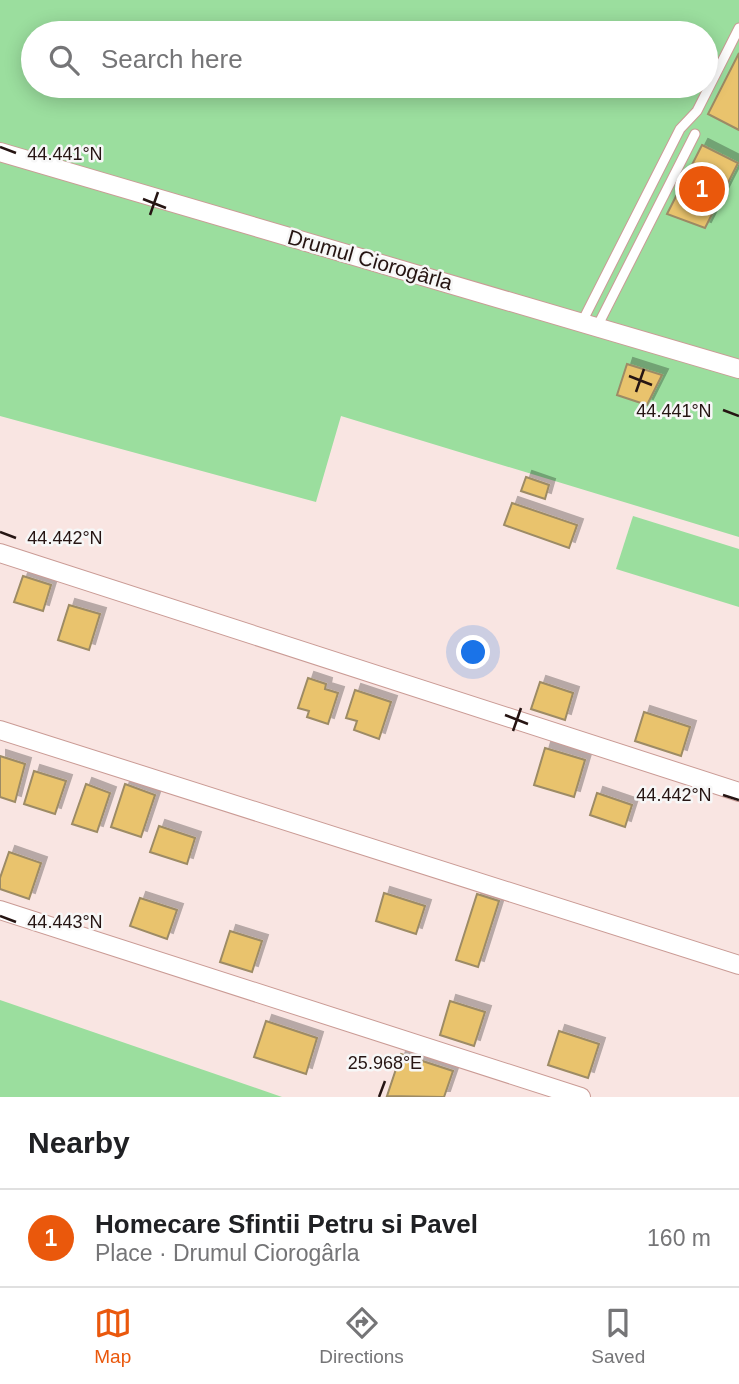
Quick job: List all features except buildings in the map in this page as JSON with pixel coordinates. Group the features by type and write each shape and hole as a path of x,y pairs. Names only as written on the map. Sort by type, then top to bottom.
{"street":[{"name":"Drumul Ciorogârla","path":"0,152 739,369"},
{"path":"0,553 739,792"},
{"path":"0,730 739,965"},
{"path":"0,910 581,1097"}],"lane":[{"path":"718,70 739,28"},
{"path":"590,325 680,129 697,111 704,98"},
{"path":"590,325 695,134"}],"green space":[{"path":"0,0 739,0 739,537 341,416 316,502 0,416"},
{"path":"633,516 739,549 739,607 616,569"},
{"path":"0,1000 282,1097 0,1097"}],"place":[{"name":"Homecare Sfintii Petru si Pavel","path":"702,189"}]}
